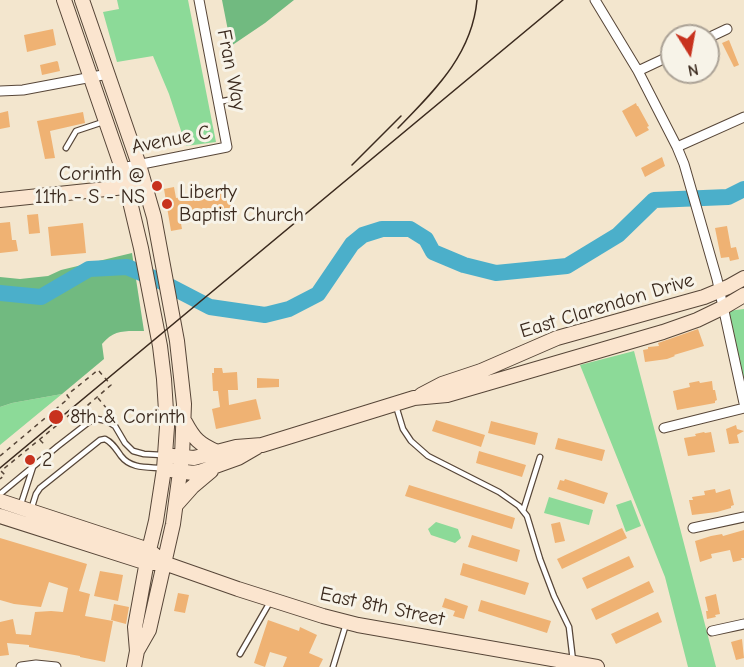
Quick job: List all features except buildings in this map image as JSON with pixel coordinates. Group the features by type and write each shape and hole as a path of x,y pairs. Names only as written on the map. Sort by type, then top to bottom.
{"main road":[{"path":"63,0 122,168 141,248 164,379 167,427 165,462 135,627 137,651 134,667"},
{"path":"81,0 139,165 154,216 177,341 184,404 182,457 176,505 149,630 137,651"},
{"path":"0,200 145,185"},
{"name":"East Clarendon Drive","path":"165,462 182,457 238,458 262,445 414,398 442,384 481,371 557,338 704,297 744,278"},
{"name":"East Clarendon Drive","path":"414,398 447,395 634,341 686,324 744,295"},
{"path":"628,318 634,341"},
{"path":"176,505 219,458 192,436 184,421"},
{"name":"East Clarendon Drive","path":"165,462 180,471 199,472 219,458"},
{"name":"East 8th Street","path":"0,501 23,516 323,616 597,667"},
{"name":"East 8th Street","path":"0,516 23,516"}],"street":[{"name":"Fran Way","path":"199,0 227,147"},
{"path":"595,0 638,70 677,147 720,291 744,403"},
{"path":"720,32 727,29"},
{"path":"638,70 660,60"},
{"path":"0,91 23,90 108,74"},
{"path":"677,147 744,117"},
{"name":"Avenue C","path":"122,168 227,147"},
{"path":"664,428 744,408"},
{"path":"693,528 744,517"},
{"path":"712,631 744,624"},
{"path":"21,667 56,667"}],"lane":[{"path":"218,102 239,98"},
{"path":"66,148 76,131 106,122"},
{"path":"395,404 403,429 411,441 428,456 499,492 523,511 554,596 568,627 573,663"},
{"path":"0,494 89,422 97,419 115,426 125,443 133,451 165,462"},
{"path":"23,516 40,488 105,438 111,442 123,459 134,465 165,462"},
{"path":"523,511 540,457"},
{"path":"23,516 33,466"},
{"path":"240,654 271,600"},
{"path":"333,667 347,622"}],"path":[{"path":"0,456 69,398 67,395 98,370 111,385 81,411 78,408 2,471 5,475 0,479"},
{"path":"97,397 113,416"},
{"path":"28,425 31,429"},
{"path":"40,440 45,445"}],"green space":[{"path":"117,0 188,0 216,142 186,146 169,94 153,56 117,62 103,12 119,9"},
{"path":"222,0 294,0 231,46"},
{"path":"132,253 144,331 116,333 107,339 102,344 104,359 62,394 0,407 0,277 20,279 48,276 61,270"},
{"path":"744,309 744,394 728,311"},
{"path":"634,351 716,667 688,667 665,577 580,365"},
{"path":"62,394 0,445 0,407"},
{"path":"549,497 593,510 589,525 544,513"},
{"path":"631,500 641,526 626,532 616,505"},
{"path":"436,522 458,529 461,538 455,543 431,535 428,529"}],"waterway":[{"path":"0,293 41,297 89,269 127,267 210,307 265,315 289,309 318,294 352,244 363,235 382,229 410,229 426,239 433,252 464,265 496,273 567,266 618,235 654,200 728,197 744,189"}],"tram line":[{"path":"398,128 437,86 459,55 474,20 477,0"},
{"path":"0,468 563,0"},
{"path":"352,165 401,116"}],"place":[{"name":"Corinth @ 11th - S - NS","path":"157,186"},
{"name":"Liberty Baptist Church","path":"167,204"},
{"name":"8th & Corinth","path":"56,417"},
{"name":"2","path":"30,460"}]}
